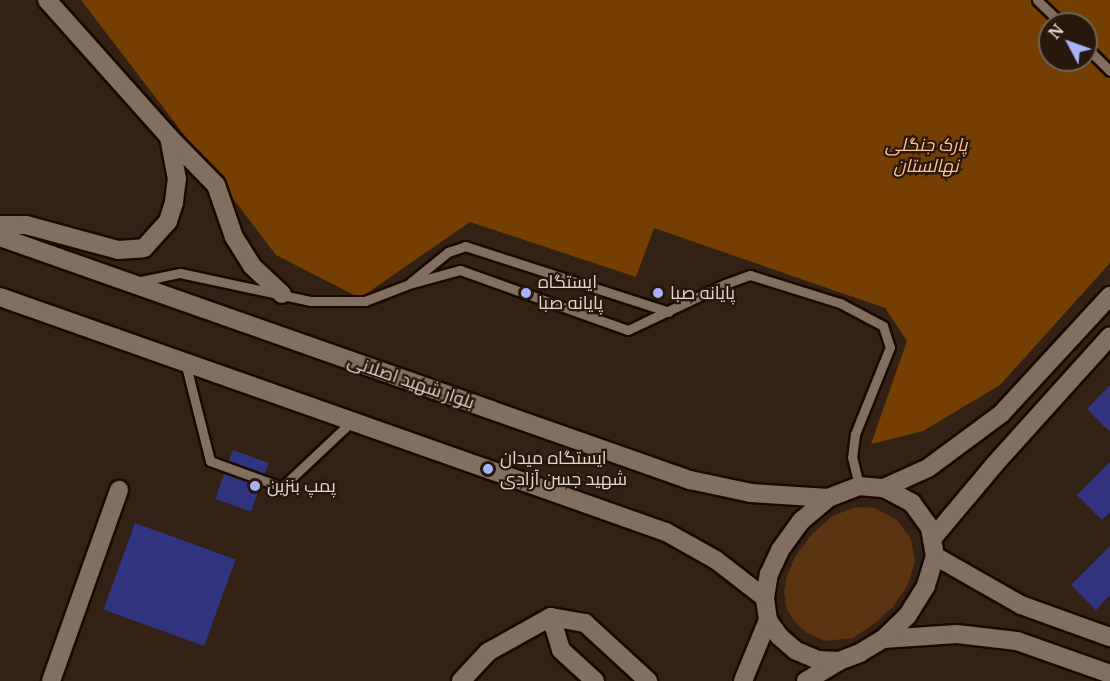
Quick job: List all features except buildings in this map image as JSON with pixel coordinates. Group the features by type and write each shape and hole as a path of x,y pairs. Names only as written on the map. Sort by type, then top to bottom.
{"street":[{"path":"47,0 169,137 216,185 234,237 252,266 282,294"},
{"path":"0,225 26,225 118,250 144,248 168,221 174,202 177,178 169,137"},
{"name":"بلوار شهید اصلانی","path":"0,237 690,480 751,493 828,498"},
{"path":"884,488 928,468 1001,414 1110,296"},
{"path":"0,297 666,532 716,560 765,598"},
{"path":"934,548 993,465 1110,336"},
{"path":"806,681 883,639 907,616 926,586 934,548 930,528 912,503 884,488 859,486 828,498 801,521 780,550 769,574 765,598 768,620 779,636 795,650 818,660 839,661"},
{"path":"51,681 119,490"},
{"path":"934,548 1022,605 1110,637"},
{"path":"551,617 561,650 595,681"},
{"path":"461,681 488,652 551,617 585,623 648,681"},
{"path":"743,681 768,620"},
{"path":"883,639 957,634 1017,641 1110,674"}],"lane":[{"path":"1037,0 1050,12"},
{"path":"1098,59 1110,71"},
{"path":"409,284 448,252 465,246 669,312"},
{"path":"131,284 180,273 311,301 365,301 409,284 460,270 628,330 725,284 750,275 840,303 883,327 890,347 855,434 852,457 859,486"},
{"path":"185,362 210,460 282,487 352,421"}],"shaded area":[{"path":"856,507 875,508 897,520 911,539 915,561 908,584 893,607 875,623 853,638 825,641 807,633 795,622 787,610 784,592 787,575 795,557 812,534 832,516"}],"green space":[{"name":"پارک جنگلی نهالستان","path":"81,0 1110,0 1110,263 1000,385 923,431 871,444 907,341 885,308 654,228 636,277 470,222 360,298 276,255"}],"place":[{"name":"ایستگاه پایانه صبا","path":"526,293"},
{"name":"پایانه صبا","path":"658,293"},
{"name":"ایستگاه میدان شهید جسن آزادی","path":"488,469"},
{"name":"پمپ بنزین","path":"255,486"}]}
